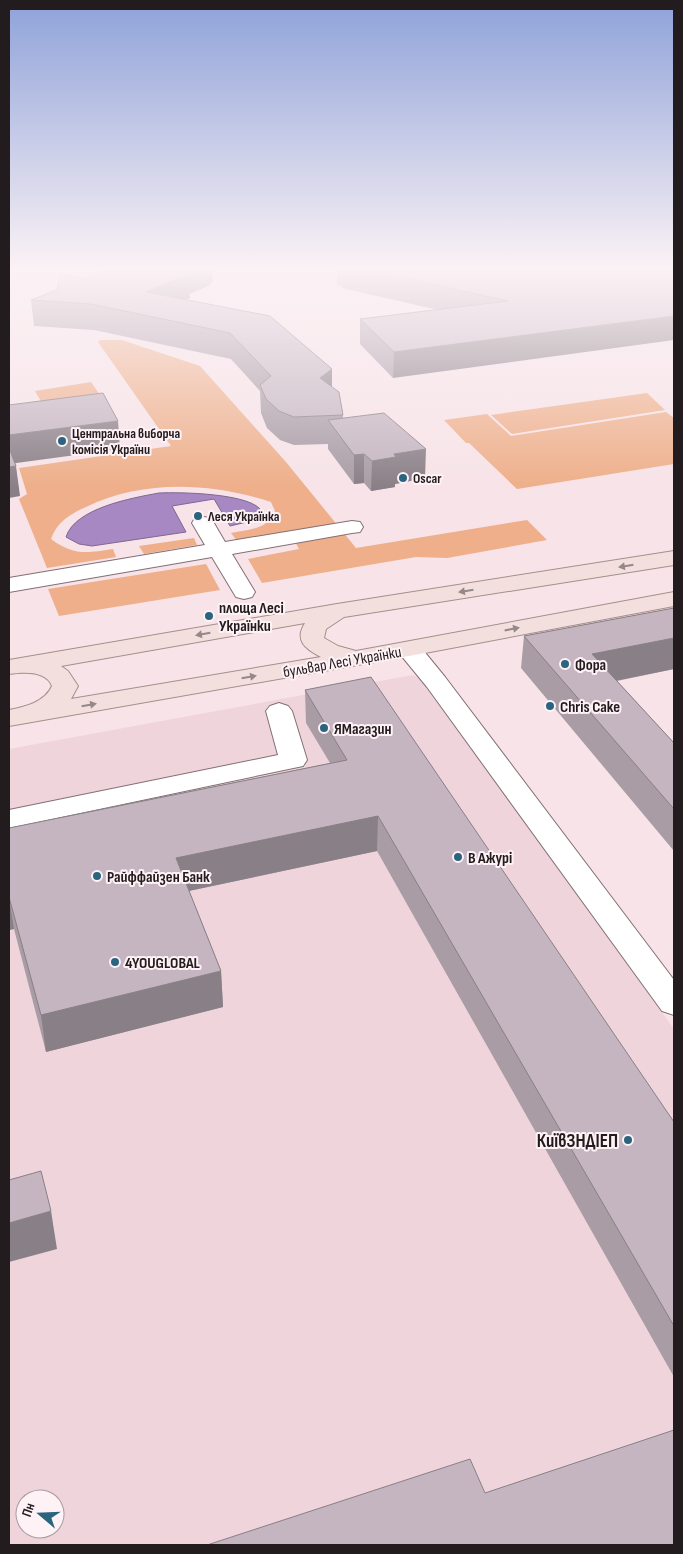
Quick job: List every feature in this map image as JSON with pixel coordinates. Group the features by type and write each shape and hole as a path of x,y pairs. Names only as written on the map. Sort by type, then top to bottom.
{"main road":[{"path":"9,667 337,611 674,558"},
{"name":"бульвар Лесі Українки","path":"16,717 408,649 674,599"},
{"path":"337,611 317,624 312,631 314,641 320,648 330,653 361,657"},
{"path":"9,667 40,667 50,670 64,680 65,686 59,699 50,706 16,717"}],"street":[{"path":"203,523 244,592"},
{"path":"9,585 352,527"},
{"path":"408,649 442,689 674,1003"},
{"path":"9,819 293,760 279,711"}],"shaded area":[{"path":"98,343 130,343 200,366 286,462 356,548 527,520 547,540 447,558 416,557 262,583 248,559 299,549 293,538 237,541 231,533 257,528 268,522 275,511 271,502 225,491 201,488 154,488 108,498 80,510 60,523 51,539 67,548 80,552 113,549 116,557 47,568 19,499 27,494 19,468 171,446"},
{"path":"91,382 100,395 42,403 35,391"},
{"path":"647,393 665,410 512,434 491,415"},
{"path":"666,412 674,418 674,464 517,489 469,443 466,443 444,420 487,414 511,436"},
{"path":"159,493 231,497 256,506 262,512 251,521 230,526 214,499 172,506 186,532 92,546 79,544 66,537 71,527 92,512 120,501"},
{"path":"194,538 197,545 144,554 139,546"},
{"path":"206,564 220,590 59,616 48,589"},
{"path":"413,675 423,680 674,1029 674,1545 9,1545 9,749"}],"building":[{"path":"239,343 301,343 332,369 320,378 339,392 343,415 294,417 279,411 266,399 260,385 271,376"},
{"path":"384,343 468,343 394,352"},
{"path":"103,393 118,421 9,435 9,405"},
{"path":"384,413 426,449 394,454 396,457 372,461 364,454 354,455 328,420"},
{"path":"9,448 16,466 9,467"},
{"path":"674,608 674,638 592,654 674,743 674,809 524,636"},
{"path":"371,677 674,1122 674,1326 378,816 176,858 221,971 41,1015 9,897 9,828 347,760 305,690"},
{"path":"41,1171 51,1211 9,1223 9,1180"},
{"path":"674,1430 674,1545 207,1545 470,1459 485,1493"}],"place":[{"name":"Центральна виборча комісія України","path":"62,441"},
{"name":"Oscar","path":"403,478"},
{"name":"Леся Українка","path":"198,516"},
{"name":"площа Лесі Українки","path":"209,616"},
{"name":"Фора","path":"565,664"},
{"name":"Chris Cake","path":"550,706"},
{"name":"ЯМагазин","path":"324,728"},
{"name":"В Ажурі","path":"458,857"},
{"name":"Райффайзен Банк","path":"97,876"},
{"name":"4YOUGLOBAL","path":"115,962"},
{"name":"КиївЗНДІЕП","path":"628,1140"}]}
